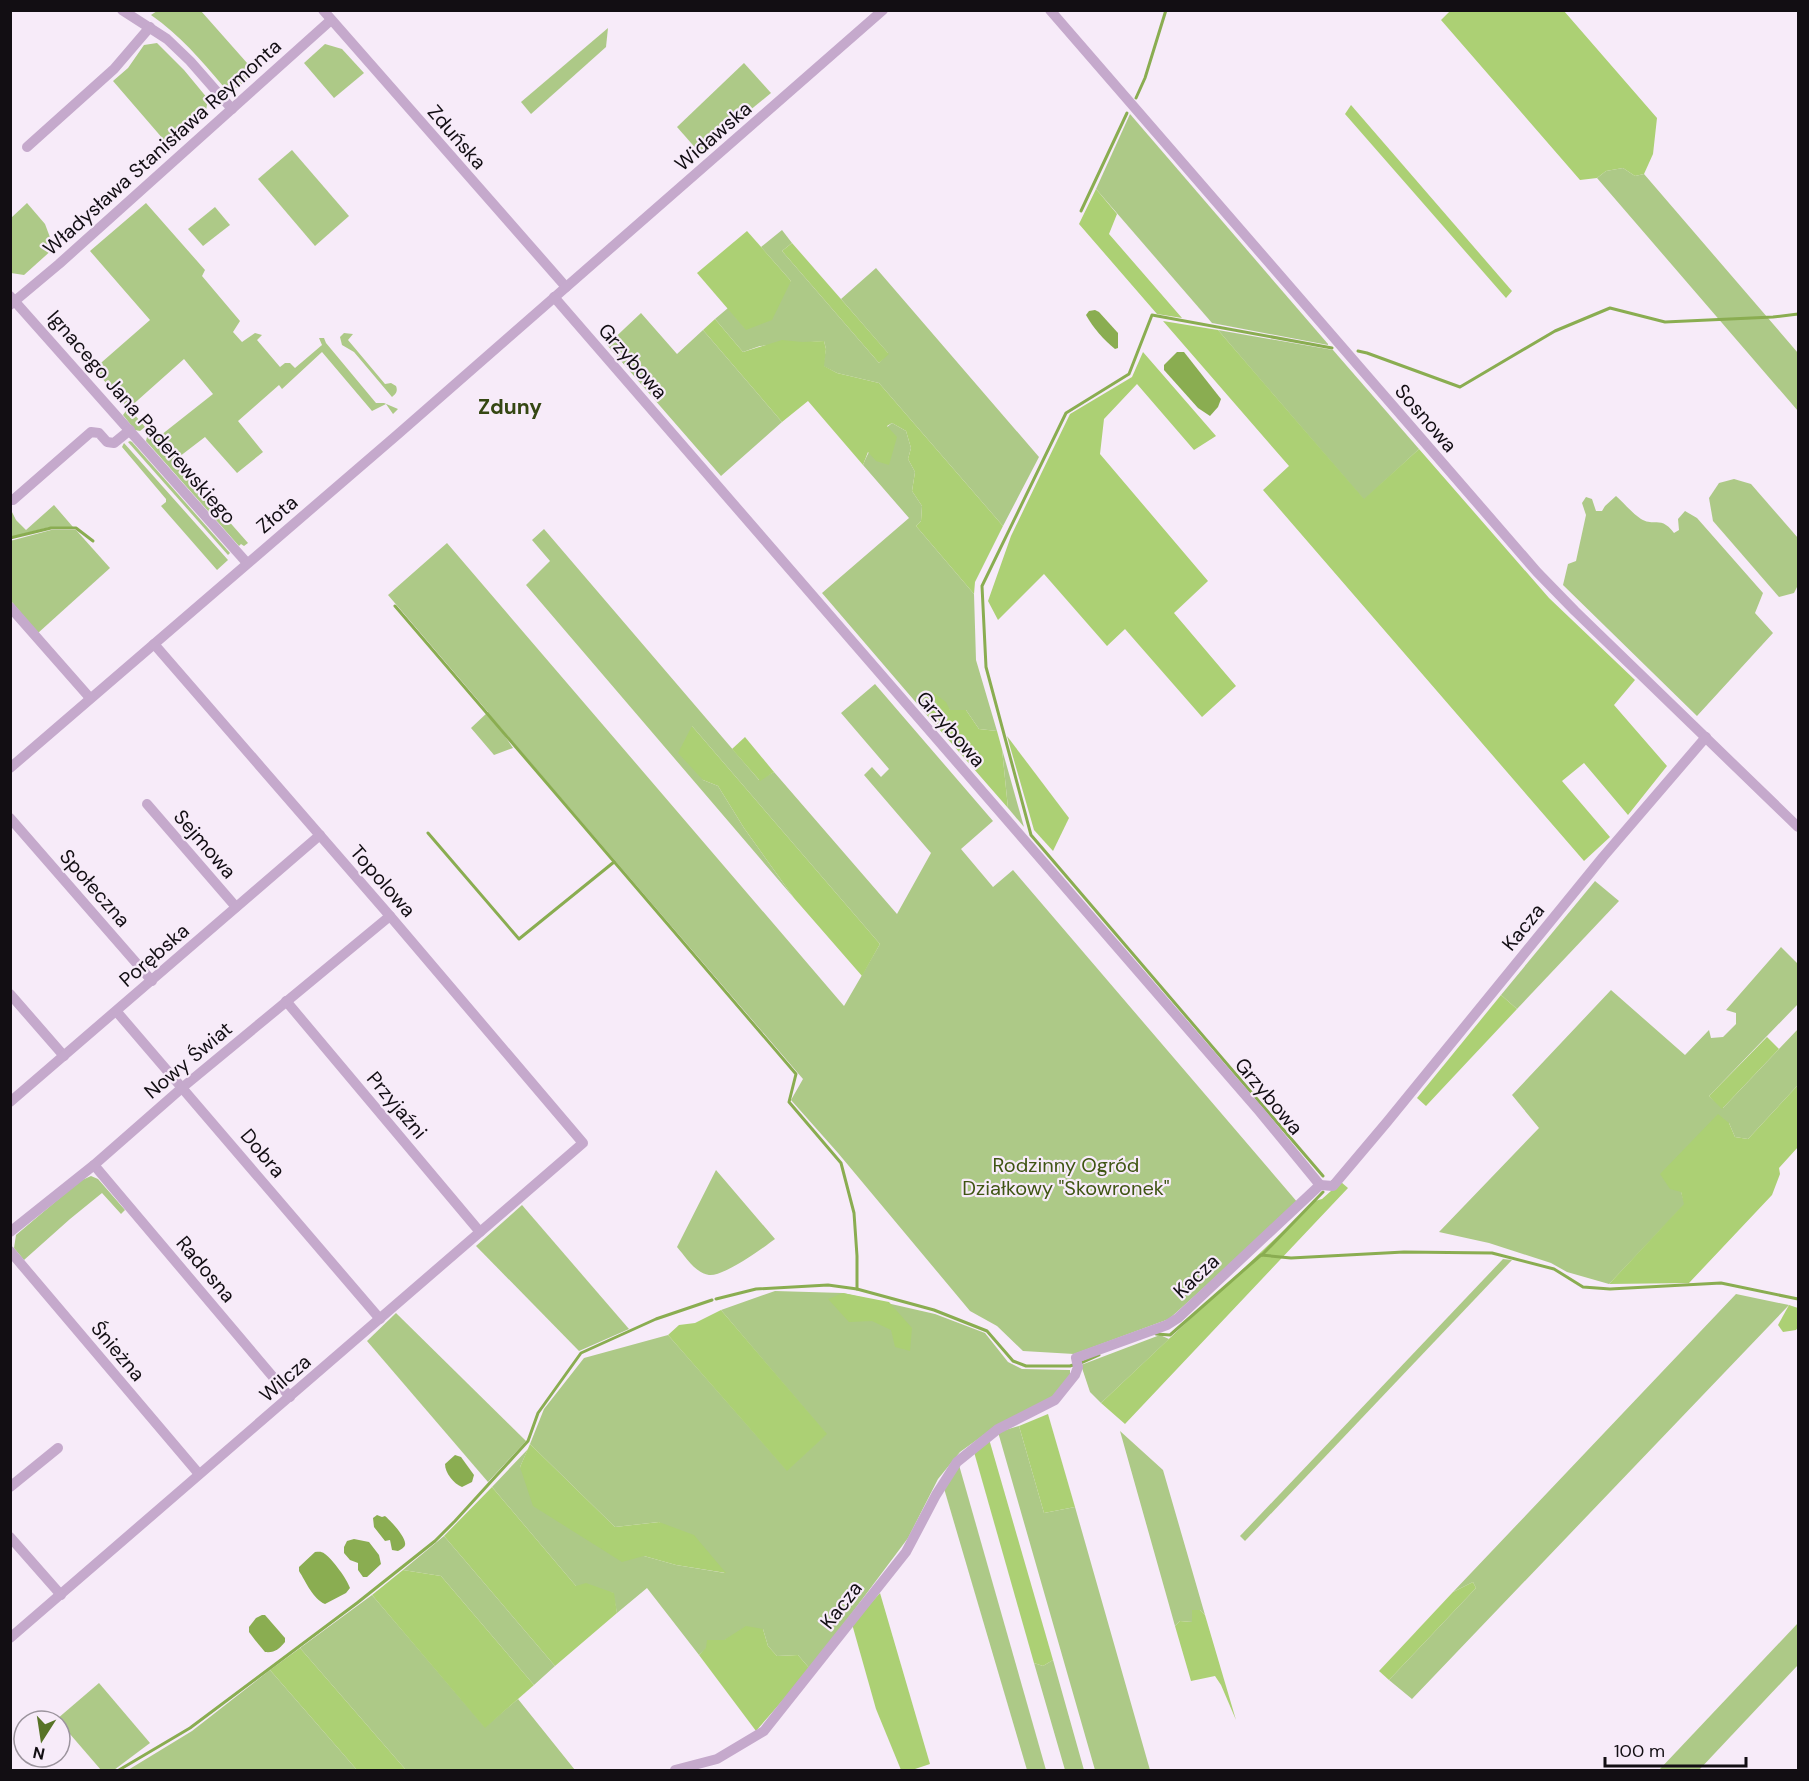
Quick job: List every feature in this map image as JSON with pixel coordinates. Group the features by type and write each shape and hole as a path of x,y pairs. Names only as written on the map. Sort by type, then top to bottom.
{"street":[{"path":"122,10 167,39 190,61 232,109"},
{"name":"Zduńska","path":"323,10 566,287"},
{"name":"Widawska","path":"566,287 883,10"},
{"name":"Sosnowa","path":"1050,10 1537,572 1798,826"},
{"name":"Władysława Stanisława Reymonta","path":"12,301 331,20"},
{"path":"27,147 114,69 150,27"},
{"name":"Złota","path":"10,768 566,287"},
{"name":"Grzybowa","path":"554,297 1246,1095 1320,1185"},
{"name":"Ignacego Jana Paderewskiego","path":"12,301 247,563"},
{"path":"10,500 30,486 91,432 99,433 107,442 114,443 130,430"},
{"path":"10,607 90,698"},
{"name":"Topolowa","path":"154,644 583,1143"},
{"name":"Kacza","path":"675,1770 717,1759 764,1731 906,1552 936,1495 957,1462 998,1429 1055,1400 1076,1375 1078,1367 1076,1358 1167,1325 1178,1318 1320,1185 1333,1186 1603,857 1706,737"},
{"name":"Sejmowa","path":"147,804 236,907"},
{"name":"Społeczna","path":"10,818 152,981"},
{"name":"Porębska","path":"10,1102 320,835"},
{"name":"Nowy Świat","path":"10,1232 94,1165 183,1087 390,916"},
{"path":"10,994 64,1056"},
{"name":"Przyjaźni","path":"286,1001 480,1232"},
{"name":"Dobra","path":"117,1012 380,1319"},
{"name":"Wilcza","path":"10,1638 583,1143"},
{"name":"Radosna","path":"94,1165 290,1397"},
{"name":"Śnieżna","path":"10,1251 199,1474"},
{"path":"10,1487 58,1448"},
{"path":"10,1537 62,1595"}],"green space":[{"path":"157,11 201,11 255,72 237,88 223,86 181,39 151,15"},
{"path":"608,28 606,47 531,114 521,102"},
{"path":"157,43 208,99 205,116 170,147 113,81 128,68 144,45"},
{"path":"325,44 342,49 364,73 334,98 304,63"},
{"path":"744,63 771,93 699,152 677,127"},
{"path":"1130,114 1328,345 1212,323 1096,189"},
{"path":"292,150 349,216 315,246 258,179"},
{"path":"1623,168 1635,176 1644,174 1798,353 1798,411 1597,178 1606,171"},
{"path":"27,203 45,224 54,248 24,275 11,273 11,218"},
{"path":"146,203 205,270 202,276 240,321 233,332 242,342 255,333 262,335 257,340 280,367 285,363 290,363 295,368 322,345 319,338 324,338 376,403 384,403 398,409 393,414 386,404 372,411 322,352 282,389 279,385 238,421 263,452 237,473 205,437 175,460 248,543 244,546 241,544 239,546 146,441 151,433 156,439 213,394 184,359 129,408 145,427 140,431 135,430 123,415 128,408 94,369 150,320 90,251"},
{"path":"215,207 230,225 203,246 188,229"},
{"path":"782,230 792,243 782,251 879,363 888,353 841,299 876,268 1039,457 1003,526 879,383 837,373 823,366 826,349 824,341 760,346 743,352 715,319 728,308 746,329 791,281 761,247"},
{"path":"641,313 677,354 703,330 782,422 721,476 607,345"},
{"path":"1218,330 1333,350 1419,449 1364,500"},
{"path":"344,333 353,334 348,340 385,384 391,383 396,386 396,392 392,397 354,352 342,345 340,337"},
{"path":"892,423 906,431 911,448 908,459 915,472 912,491 922,506 921,521 916,526 974,594 976,660 997,731 979,729 966,710 950,710 924,697 925,713 822,593 909,518 863,465 875,442"},
{"path":"130,441 230,553 228,555 128,442"},
{"path":"124,443 228,560 217,570 161,506 166,499 122,447"},
{"path":"1734,479 1751,484 1798,538 1798,585 1794,593 1779,597 1713,521 1709,498 1719,483"},
{"path":"1616,496 1641,519 1665,524 1674,533 1679,530 1678,519 1685,511 1697,518 1763,593 1755,613 1773,633 1697,716 1563,585 1568,564 1576,561 1586,515 1582,503 1586,497 1592,499 1596,511 1602,511"},
{"path":"54,505 73,527 50,527 11,537 11,510 16,520 26,530"},
{"name":"Rodzinny Ogród Działkowy \"Skowronek\"","path":"544,529 759,780 774,772 897,914 931,853 864,775 872,767 881,777 889,769 841,713 875,684 993,821 961,849 993,887 1013,870 1298,1203 1169,1319 1074,1354 1023,1351 997,1326 970,1311 791,1100 803,1079 494,720 513,748 494,755 471,728 488,712 388,595 447,543 844,1006 880,944 692,726 703,780 718,786 744,828 794,898 526,585 550,561 532,540"},
{"path":"51,530 76,530 110,568 38,633 11,601 10,541"},
{"path":"1002,749 1024,827 1008,808"},
{"path":"1595,881 1619,901 1517,1009 1501,995"},
{"path":"1781,947 1798,964 1798,1004 1709,1096 1723,1108 1798,1029 1798,1085 1748,1139 1735,1137 1729,1123 1681,1192 1685,1204 1609,1284 1567,1272 1551,1263 1489,1243 1439,1232 1539,1128 1512,1095 1611,990 1685,1055 1709,1030 1711,1038 1723,1037 1736,1024 1736,1013 1726,1010"},
{"path":"716,1170 775,1239 733,1267 709,1275 695,1268 677,1247"},
{"path":"91,1176 98,1179 125,1210 121,1214 102,1193 24,1260 14,1248 16,1235 80,1181"},
{"path":"522,1205 629,1329 579,1351 476,1246"},
{"path":"1503,1259 1512,1260 1245,1541 1240,1536"},
{"path":"775,1291 843,1293 935,1314 985,1333 1008,1362 1022,1369 1070,1370 1070,1378 1052,1398 996,1426 960,1452 938,1479 908,1538 810,1669 798,1655 777,1656 768,1646 763,1629 721,1641 699,1655 647,1588 617,1613 613,1593 576,1586 492,1487 528,1449 520,1467 644,1556 676,1565 725,1573 659,1522 615,1527 530,1444 544,1409 584,1358 668,1335 787,1470 826,1434 721,1310"},
{"path":"1736,1294 1789,1305 1412,1699 1389,1680 1476,1588 1473,1582 1453,1592"},
{"path":"396,1313 526,1441 488,1482 367,1341"},
{"path":"1160,1335 1169,1339 1101,1403 1090,1392 1081,1365"},
{"path":"1019,1426 1044,1513 1075,1507 1150,1770 1095,1770 998,1432"},
{"path":"1120,1431 1163,1470 1205,1615 1200,1610 1192,1622 1180,1621 1175,1626"},
{"path":"959,1465 1046,1770 1027,1770 943,1485"},
{"path":"444,1536 555,1666 534,1685 441,1576 403,1570"},
{"path":"372,1595 485,1727 518,1699 575,1770 406,1770 300,1648"},
{"path":"1798,1623 1798,1665 1699,1770 1659,1770"},
{"path":"1053,1660 1084,1770 1065,1770 1034,1663 1043,1666"},
{"path":"270,1670 357,1770 128,1770 192,1731"},
{"path":"99,1683 150,1743 114,1770 101,1770 72,1736 72,1709 69,1709"}],"shaded area":[{"path":"1450,11 1564,11 1657,118 1653,154 1644,174 1635,176 1623,168 1606,171 1597,178 1580,180 1441,20"},
{"path":"1351,105 1512,291 1506,298 1345,114"},
{"path":"1096,189 1117,214 1109,234 1182,318 1157,314 1079,224"},
{"path":"747,231 791,281 772,320 746,330 697,273"},
{"path":"792,243 889,354 879,363 782,251"},
{"path":"1095,310 1118,333 1118,348 1115,349 1107,342 1089,320 1086,315 1089,311"},
{"path":"715,319 743,352 782,340 824,341 826,349 824,366 837,373 879,383 1003,526 975,582 974,594 916,526 921,521 922,506 912,491 915,472 908,459 911,448 906,431 892,423 887,426 897,437 889,465 876,461 868,452 863,465 808,401 782,422 703,330"},
{"path":"1163,321 1218,330 1364,499 1419,449 1549,598 1635,680 1614,705 1667,766 1628,815 1584,763 1562,781 1610,837 1584,861 1263,490 1289,466"},
{"path":"1143,352 1216,436 1194,450 1137,384 1104,419 1100,454 1208,581 1174,613 1236,686 1202,717 1125,629 1107,646 1044,574 998,620 988,601 1011,536 1070,414 1132,377"},
{"path":"1177,352 1184,352 1221,399 1218,407 1210,416 1198,408 1164,370 1164,365"},
{"path":"934,693 946,702 950,710 966,710 979,729 997,731 1002,749 1008,808 925,713 924,697"},
{"path":"692,726 880,944 862,976 794,898 744,828 718,786 703,780 678,753"},
{"path":"1007,736 1069,818 1053,851 1034,830"},
{"path":"745,737 774,772 760,781 732,749"},
{"path":"1501,995 1517,1009 1426,1106 1417,1098"},
{"path":"1767,1037 1779,1049 1722,1109 1709,1096"},
{"path":"1798,1085 1798,1147 1779,1168 1780,1174 1772,1195 1689,1283 1609,1284 1684,1204 1681,1192 1670,1189 1660,1174 1718,1114 1729,1123 1735,1137 1748,1139"},
{"path":"1341,1182 1348,1188 1125,1424 1101,1403 1315,1201 1322,1199"},
{"path":"843,1293 889,1302 912,1328 910,1351 895,1347 891,1330 872,1321 849,1322 828,1299"},
{"path":"1789,1305 1798,1308 1798,1327 1796,1330 1783,1332 1778,1325"},
{"path":"721,1310 827,1434 787,1471 668,1335 679,1325 695,1323"},
{"path":"1048,1414 1075,1507 1044,1513 1019,1426"},
{"path":"989,1439 1053,1660 1043,1666 1034,1663 974,1452"},
{"path":"530,1444 615,1527 659,1522 694,1535 726,1573 676,1565 644,1556 622,1562 533,1506 520,1467"},
{"path":"455,1455 461,1457 474,1475 472,1482 462,1487 450,1478 445,1467 445,1464"},
{"path":"492,1487 576,1586 586,1583 614,1593 617,1613 555,1666 444,1536"},
{"path":"377,1515 385,1516 398,1529 405,1546 398,1551 392,1550 390,1540 385,1541 374,1527 373,1518"},
{"path":"354,1539 369,1542 379,1555 381,1564 367,1577 363,1577 358,1570 358,1563 350,1560 344,1553 347,1541"},
{"path":"315,1552 322,1552 336,1565 350,1588 346,1593 325,1604 313,1594 299,1571 299,1567"},
{"path":"403,1570 441,1576 534,1685 485,1728 372,1595"},
{"path":"1473,1582 1476,1588 1389,1680 1379,1671 1453,1592"},
{"path":"880,1593 930,1764 912,1770 901,1770 876,1709 852,1624"},
{"path":"1192,1610 1200,1610 1205,1615 1236,1720 1215,1676 1191,1681 1175,1626 1180,1621 1192,1622"},
{"path":"265,1615 285,1638 285,1642 279,1649 265,1652 249,1632 249,1627 256,1618"},
{"path":"746,1626 763,1629 768,1646 777,1656 798,1655 810,1669 756,1731 699,1655 706,1648 707,1640 724,1640"},
{"path":"300,1648 406,1770 357,1770 270,1670"}],"waterway":[{"path":"1136,98 1145,78 1166,10"},
{"path":"1081,211 1127,113"},
{"path":"1358,351 1460,387 1555,331 1610,308 1665,322 1798,314"},
{"path":"1323,1176 1031,835 986,667 982,586 1066,413 1129,374 1152,315 1332,348"},
{"path":"10,538 51,528 76,528 93,541"},
{"path":"395,606 796,1074 789,1102 841,1163 854,1213 857,1289"},
{"path":"428,833 519,939 614,862"},
{"path":"1262,1255 1323,1192"},
{"path":"1156,1334 1170,1335 1261,1255 1291,1258 1404,1252 1492,1253 1554,1269 1583,1287 1610,1289 1721,1283 1798,1299"},
{"path":"716,1299 756,1289 828,1285 857,1289 934,1310 987,1331 1013,1361 1026,1366 1073,1365"},
{"path":"119,1770 190,1728 357,1603 435,1541 528,1441 538,1413 581,1353 656,1319 712,1300"},
{"path":"1081,1363 1099,1355"}],"district":[{"name":"Zduny","path":"510,407"}]}
